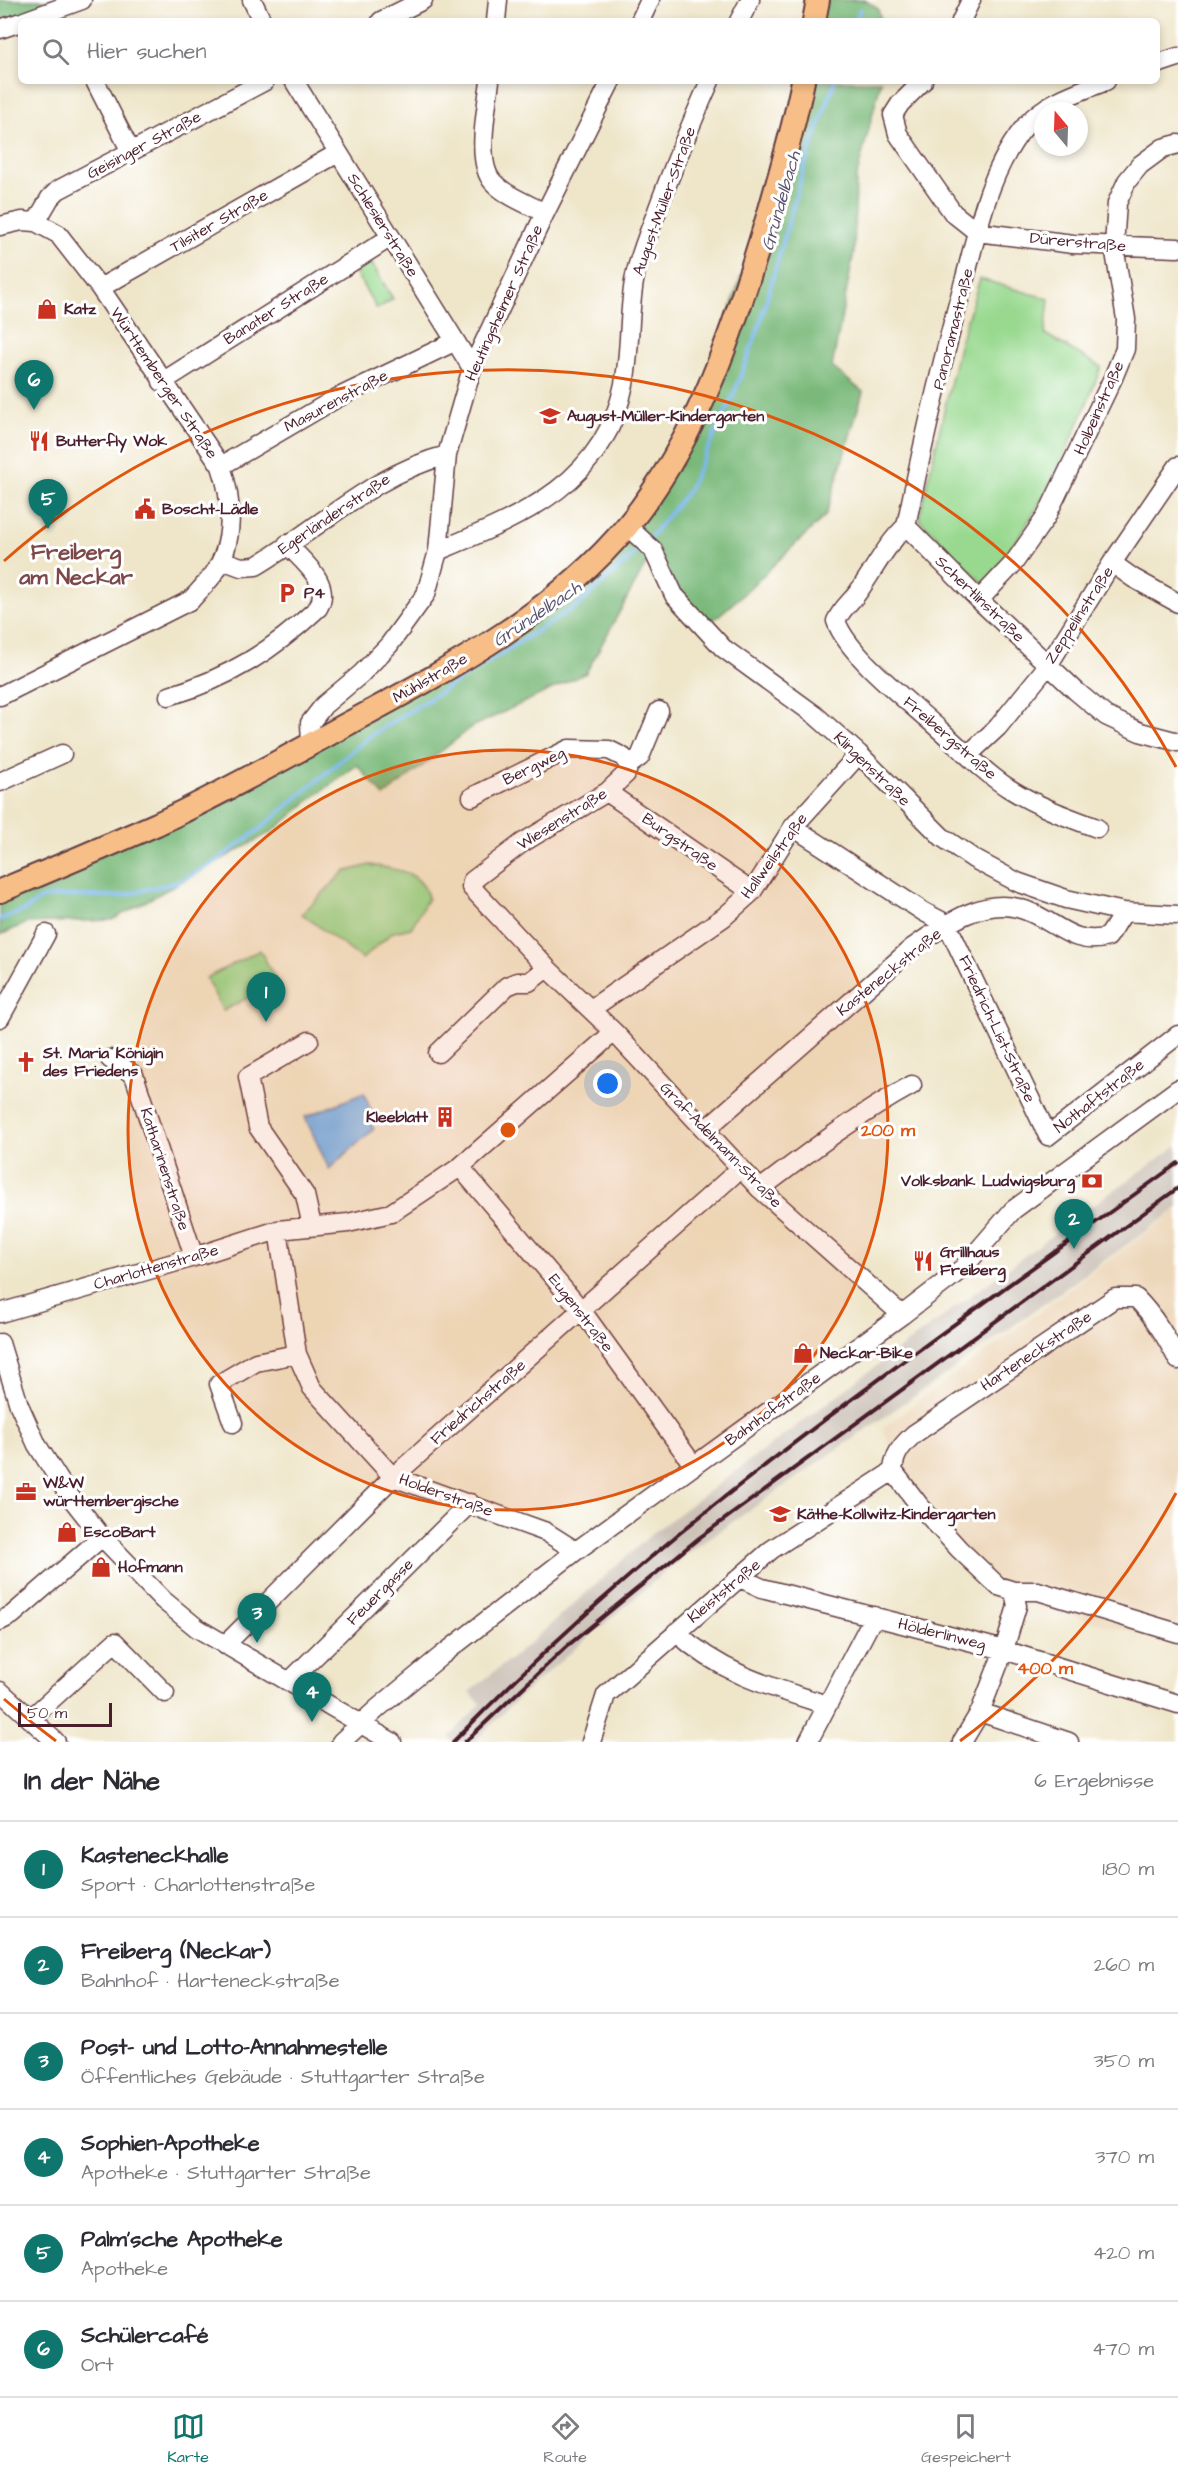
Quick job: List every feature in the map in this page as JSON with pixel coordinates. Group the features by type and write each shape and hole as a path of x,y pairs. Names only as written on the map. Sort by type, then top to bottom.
{"main road":[{"path":"815,18 818,0"},
{"name":"Mühlstraße","path":"0,891 159,823 400,696 484,646 571,583 631,530 671,462 697,411 725,345 753,267 795,123 802,84"}],"street":[{"path":"34,18 82,0"},
{"path":"252,0 261,18"},
{"path":"387,18 423,0"},
{"path":"496,18 498,0"},
{"path":"641,18 650,0"},
{"path":"741,18 750,0"},
{"path":"962,18 970,0"},
{"path":"0,29 18,24"},
{"path":"1160,63 1178,57"},
{"path":"97,84 131,152"},
{"name":"Geisinger Straße","path":"36,222 50,198 58,190 259,84"},
{"name":"Schlesierstraße","path":"296,84 472,368"},
{"path":"490,84 483,149 491,181 504,191 545,213"},
{"name":"Heutingsheimer Straße","path":"311,744 310,723 324,705 361,674 389,645 426,594 438,551 447,455 472,368 545,213 610,84"},
{"name":"August-Müller-Straße","path":"438,551 473,536 547,497 581,471 604,442 617,415 624,382 635,276 668,180 709,84"},
{"path":"921,84 900,104 893,115 898,134 953,213 977,232"},
{"name":"Panoramastraße","path":"840,611 855,595 894,538 906,526 954,318 994,178 1009,149 1028,123 1043,110 1066,97 1098,84"},
{"name":"Holbeinstraße","path":"979,600 1013,564 1046,517 1098,413 1125,349 1126,319 1114,246 1117,203 1127,182 1140,165 1163,148 1178,144"},
{"name":"Tilsiter Straße","path":"100,288 338,153"},
{"path":"0,226 22,221 36,222"},
{"name":"Württemberger Straße","path":"0,696 190,600 213,576 222,560 226,549 230,515 221,466 100,288 58,234 36,222"},
{"name":"Dürerstraße","path":"977,232 1073,244 1178,248"},
{"name":"Banater Straße","path":"162,382 391,237"},
{"name":"Masurenstraße","path":"221,466 337,398 454,342"},
{"name":"Egerländerstraße","path":"222,560 241,567 256,566 390,476 426,460 447,455"},
{"name":"Zeppelinstraße","path":"968,755 998,727 1049,664 1112,563 1178,466"},
{"name":"Schertlinstraße","path":"906,526 979,600 1106,716 1140,732 1178,742"},
{"name":"Klingenstraße","path":"631,530 653,550 674,595 723,648 815,715 859,754 942,837 974,859 1017,882 1066,899 1124,912 1178,915"},
{"path":"168,696 201,686 244,666 318,608 322,600 321,585 287,544"},
{"path":"1112,563 1133,578 1178,603"},
{"name":"Freibergstraße","path":"840,611 836,621 840,631 856,650 873,669 968,755 1008,788 1054,812 1097,828"},
{"name":"Wiesenstraße","path":"471,887 472,881 522,843 607,792 626,774 629,765 640,757 659,711"},
{"name":"Bergweg","path":"472,796 569,748 609,750 623,757 629,765"},
{"path":"0,782 62,754"},
{"name":"Hallweilstraße","path":"591,1009 724,917 753,892 793,827 859,754"},
{"name":"Burgstraße","path":"607,792 753,892"},
{"path":"793,827 924,912 947,924"},
{"name":"Graf-Adelmann-Straße","path":"471,887 547,968 614,1032 760,1189 902,1315"},
{"name":"Kasteneckstraße","path":"705,1130 912,948 947,924 974,912 994,907 1018,908 1080,939 1095,941 1108,937 1124,912"},
{"name":"Friedrich-List-Straße","path":"947,924 1048,1136"},
{"path":"0,1018 46,934"},
{"path":"438,1053 507,986 517,982 529,982 547,968"},
{"name":"Charlottenstraße","path":"0,1313 194,1257 278,1230 348,1224 391,1213 460,1167 614,1032"},
{"name":"Nothaftstraße","path":"1048,1136 1178,1035"},
{"path":"309,1041 248,1077 258,1127 305,1195 312,1226"},
{"name":"Katharinenstraße","path":"110,1059 134,1075 194,1257"},
{"path":"760,1189 833,1133 872,1107 912,1085"},
{"name":"Bahnhofstraße","path":"341,1742 441,1656 576,1551 902,1315 963,1268 1013,1210 1178,1089"},
{"name":"Eugenstraße","path":"460,1167 582,1311 694,1466"},
{"name":"Friedrichstraße","path":"225,1645 393,1477 740,1169"},
{"name":"Holderstraße","path":"278,1230 297,1354 312,1388 393,1477 471,1503 546,1532 576,1551"},
{"name":"Harteneckstraße","path":"892,1471 893,1460 898,1451 914,1434 1115,1298 1136,1298 1147,1309 1178,1359"},
{"path":"0,1343 19,1405 37,1445 68,1494 102,1538 163,1600 197,1628 392,1742"},
{"path":"233,1423 219,1384 256,1362 297,1354"},
{"path":"892,1471 959,1549 998,1586 1014,1591 1038,1591 1178,1633"},
{"name":"Kleiststraße","path":"591,1742 606,1695 771,1550 892,1471"},
{"name":"Feuergasse","path":"290,1681 471,1503"},
{"path":"0,1621 12,1616 102,1538"},
{"name":"Hölderlinweg","path":"740,1578 762,1588 1004,1650 1178,1704"},
{"path":"962,1742 980,1712 1004,1650 1017,1606 1014,1591"},
{"path":"808,1742 874,1616"},
{"path":"676,1632 697,1651 756,1683 827,1705"},
{"path":"30,1719 115,1642 165,1694"},
{"path":"1,1696 56,1742"},
{"path":"980,1712 1069,1742"}],"shaded area":[{"path":"1178,1145 1178,1208 939,1379 682,1557 519,1697 474,1742 454,1742 449,1737 481,1704 469,1692 528,1645 654,1532 1082,1213"},
{"path":"1178,1209 1178,1645 1038,1606 985,1575 908,1488 883,1428"}],"green space":[{"path":"0,0 82,0 31,18 18,18 18,23 0,29"},
{"path":"825,0 865,0 878,9 880,18 821,18"},
{"path":"804,84 880,84 856,179 854,252 832,367 863,392 826,515 738,599 704,628 653,551 586,673 472,727 384,796 357,765 273,831 112,920 27,923 0,935 0,891 400,696 592,563 697,411"},
{"path":"369,259 393,299 377,309 353,269"},
{"path":"980,279 1049,299 1045,334 1101,367 1052,481 1021,534 984,584 919,519 960,342"},
{"path":"370,865 406,872 420,882 428,898 411,928 393,932 362,959 302,914 344,872"},
{"path":"260,950 277,982 223,1011 206,978"}],"water":[{"path":"364,1093 371,1111 365,1117 374,1129 329,1169 305,1117"}],"waterway":[{"name":"Gründelbach","path":"857,18 860,9"},
{"name":"Gründelbach","path":"648,540 688,491 733,396 758,330 804,167 834,84"},
{"name":"Gründelbach","path":"0,919 26,910 41,898 120,896 177,882 212,864 260,829 370,736 580,604 641,548"}],"railway":[{"path":"453,1742 592,1608 703,1514 903,1362 1178,1163"},
{"path":"465,1742 566,1647 699,1538 1178,1188"}],"place":[{"name":"Katz","path":"47,309"},
{"name":"Schülercafé","path":"34,410"},
{"name":"August-Müller-Kindergarten","path":"550,416"},
{"name":"Butterfly Wok","path":"39,441"},
{"name":"Boscht-Lädle","path":"145,509"},
{"name":"Palm'sche Apotheke","path":"48,529"},
{"name":"P4","path":"287,593"},
{"name":"Kasteneckhalle","path":"266,1022"},
{"name":"St. Maria Königin des Friedens","path":"26,1062"},
{"name":"Kleeblatt","path":"445,1117"},
{"name":"Volksbank Ludwigsburg","path":"1092,1181"},
{"name":"Freiberg (Neckar)","path":"1074,1249"},
{"name":"Grillhaus Freiberg","path":"923,1261"},
{"name":"Neckar-Bike","path":"803,1353"},
{"name":"W&W württembergische","path":"26,1492"},
{"name":"Käthe-Kollwitz-Kindergarten","path":"780,1514"},
{"name":"EscoBart","path":"67,1532"},
{"name":"Hofmann","path":"101,1567"},
{"name":"Post- und Lotto-Annahmestelle","path":"257,1643"},
{"name":"Sophien-Apotheke","path":"312,1722"}],"district":[{"name":"Freiberg am Neckar","path":"76,564"}]}
